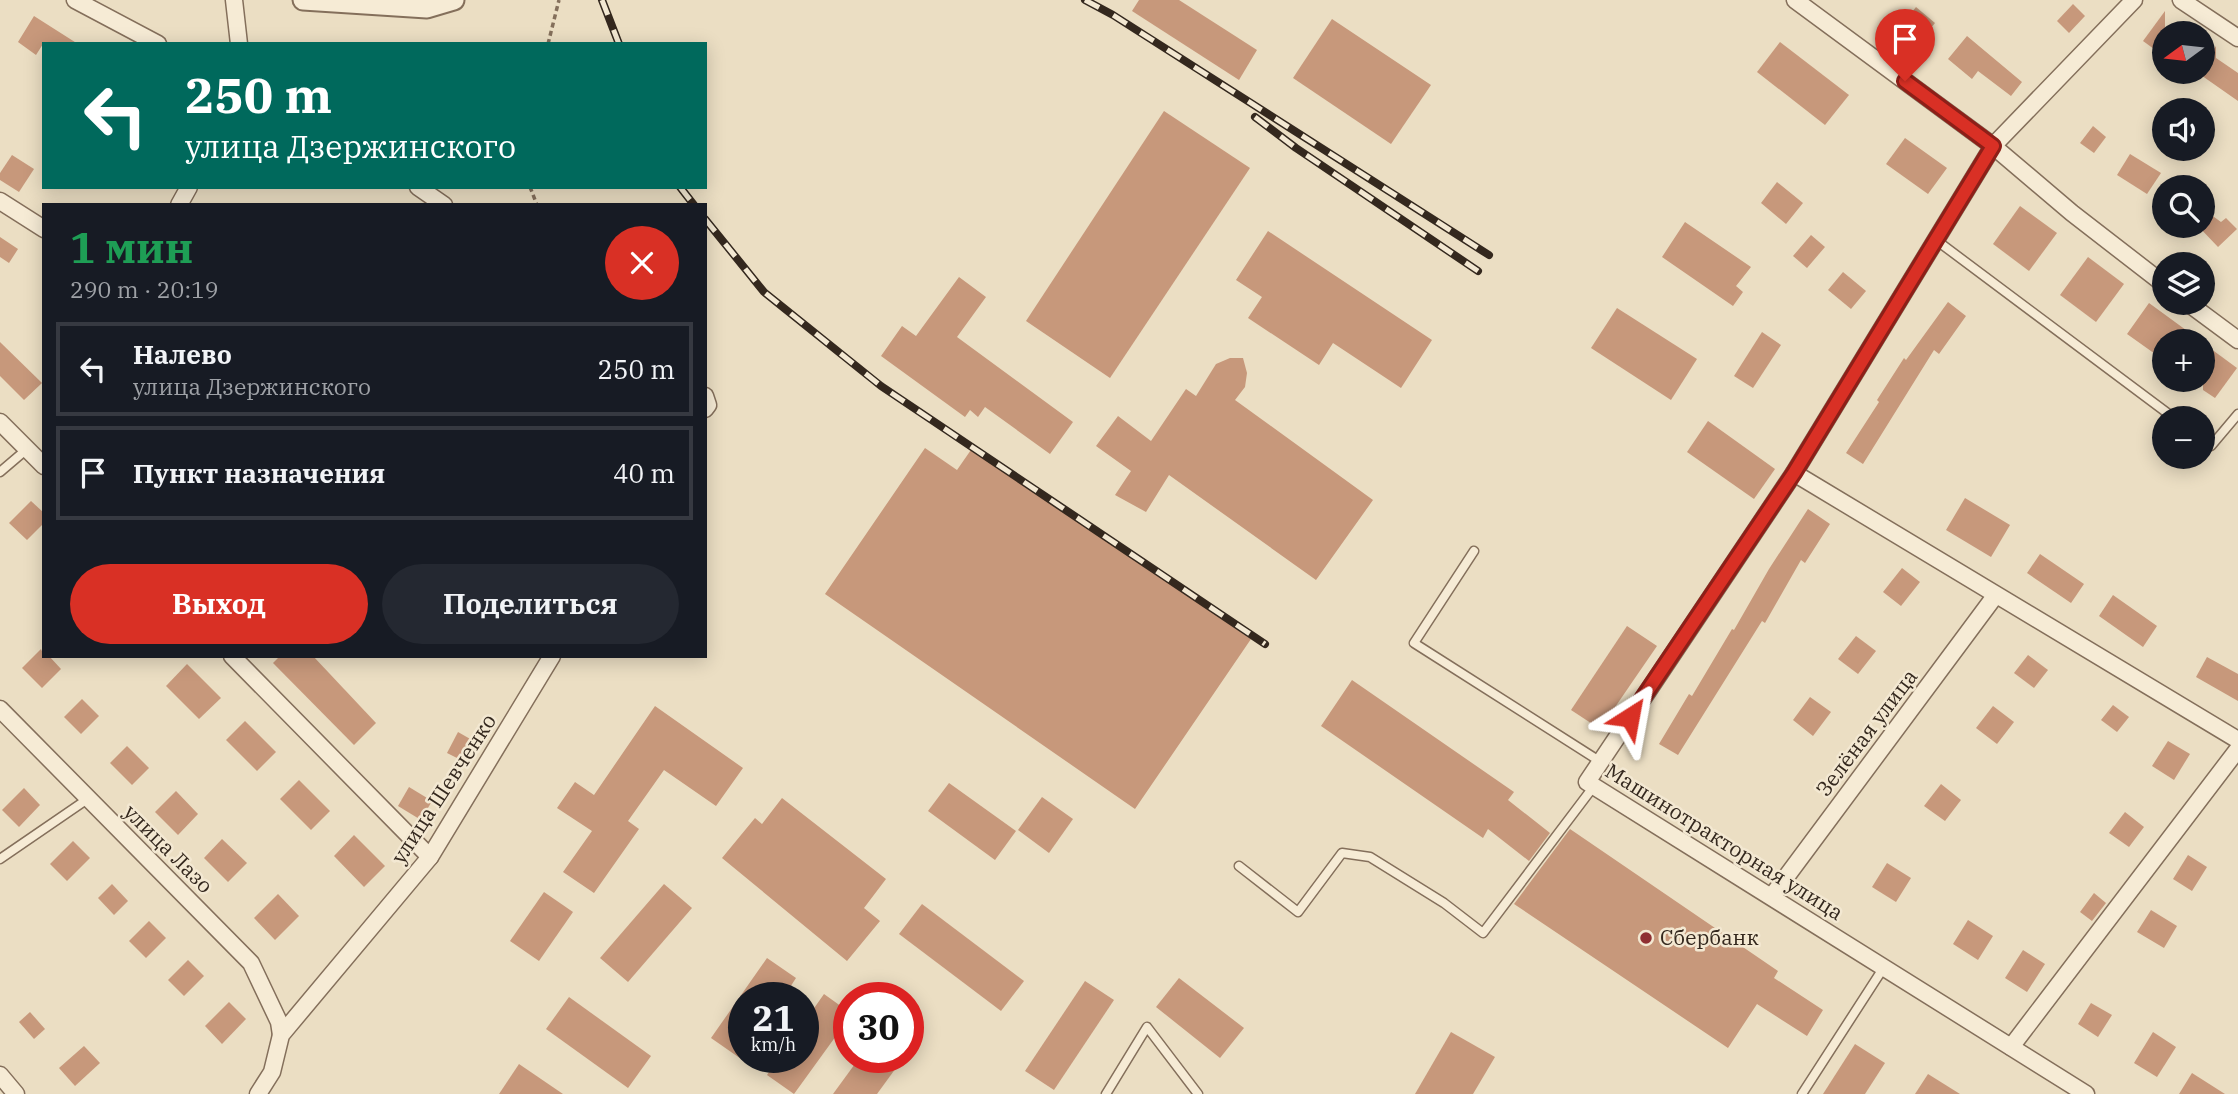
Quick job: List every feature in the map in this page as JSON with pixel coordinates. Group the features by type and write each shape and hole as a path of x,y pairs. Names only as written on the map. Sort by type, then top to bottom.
{"street":[{"path":"75,0 154,42"},
{"path":"234,0 239,42"},
{"path":"303,0 428,8 454,0"},
{"path":"1795,0 1993,146 2072,213 2152,275"},
{"name":"Машинотракторная улица","path":"2086,1094 1587,782 1794,473 1993,146 2134,0"},
{"path":"2181,0 2238,38"},
{"path":"421,189 441,203"},
{"path":"0,201 42,228"},
{"path":"2204,315 2238,340"},
{"path":"0,422 42,464"},
{"path":"1794,473 2238,740"},
{"name":"Зелёная улица","path":"1772,896 1995,596"},
{"path":"234,658 430,857"},
{"name":"улица Шевченко","path":"281,1035 430,857 551,658"},
{"name":"улица Лазо","path":"0,709 251,963 279,1022 281,1035"},
{"path":"2011,1047 2238,749"},
{"path":"258,1094 272,1072 281,1035"},
{"path":"0,1075 16,1094"}],"lane":[{"path":"1936,240 2158,406"},
{"path":"2215,440 2238,414"},
{"path":"0,472 27,449"},
{"path":"1474,551 1414,643 1601,762"},
{"path":"1239,866 1298,912 1342,853 1370,857 1444,903 1483,933 1594,786"},
{"path":"0,859 89,798"},
{"path":"1802,1094 1884,967"},
{"path":"1106,1094 1147,1027 1198,1094"}],"path":[{"path":"548,42 559,0"}],"building":[{"path":"1139,0 1179,0 1257,50 1239,80 1132,11"},
{"path":"2073,4 2085,16 2069,33 2057,21"},
{"path":"1916,7 1935,23 1921,40 1902,25"},
{"path":"2165,11 2165,21 2158,21"},
{"path":"34,16 75,42 42,42 36,55 18,42"},
{"path":"1332,19 1431,85 1391,144 1293,78"},
{"path":"2152,29 2152,48 2143,41"},
{"path":"1967,36 2022,82 2011,96 1978,71 1972,79 1948,59"},
{"path":"1780,42 1849,95 1825,125 1757,72"},
{"path":"2216,58 2238,73 2238,101 2214,84 2216,84"},
{"path":"1164,111 1250,168 1110,378 1026,321"},
{"path":"2093,126 2106,137 2094,153 2080,143"},
{"path":"1905,138 1947,168 1928,194 1886,164"},
{"path":"2130,154 2161,173 2152,175 2152,186 2147,194 2117,175"},
{"path":"12,155 34,169 19,192 0,180 0,173"},
{"path":"1777,182 1803,203 1786,224 1761,203"},
{"path":"2020,206 2057,233 2029,271 1993,244"},
{"path":"2215,218 2221,222 2226,218 2237,229 2218,247 2209,238 2215,238"},
{"path":"1685,222 1751,267 1736,286 1743,292 1733,306 1662,257"},
{"path":"1268,231 1432,340 1401,388 1333,343 1319,365 1248,318 1262,297 1236,280"},
{"path":"1811,235 1825,247 1807,268 1793,256"},
{"path":"0,237 18,249 9,263 0,257"},
{"path":"2088,257 2124,284 2096,322 2060,295"},
{"path":"1843,272 1866,291 1851,309 1828,290"},
{"path":"959,277 986,297 957,337 1073,422 1050,454 985,407 978,417 970,410 965,417 881,356 902,326 916,336"},
{"path":"1948,302 1966,316 1939,354 1934,350 1863,464 1846,453 1904,358 1906,360"},
{"path":"2149,303 2152,305 2152,315 2165,315 2185,329 2152,329 2152,352 2127,334"},
{"path":"1617,308 1697,359 1671,400 1591,348"},
{"path":"1762,332 1781,345 1753,388 1734,376"},
{"path":"0,342 42,383 24,400 0,376"},
{"path":"2215,352 2237,368 2215,398 2206,392 2215,392"},
{"path":"1230,358 1243,358 1247,373 1245,387 1235,400 1373,500 1316,580 1169,475 1146,512 1115,495 1131,471 1096,446 1118,416 1151,441 1186,389 1196,396 1216,364"},
{"path":"1708,421 1775,469 1754,499 1687,452"},
{"path":"973,447 1251,639 1135,809 825,594 925,448 957,470"},
{"path":"1965,498 2010,525 1991,557 1946,530"},
{"path":"31,501 42,511 42,525 27,540 9,523"},
{"path":"1808,509 1830,524 1805,563 1801,560 1765,623 1762,621 1678,755 1659,744 1689,694 1692,696 1732,629 1734,630"},
{"path":"2040,554 2084,584 2071,603 2027,573"},
{"path":"1902,568 1920,582 1901,606 1883,592"},
{"path":"2113,595 2157,626 2143,647 2099,616"},
{"path":"1627,626 1657,646 1600,729 1571,710"},
{"path":"1856,636 1876,651 1858,674 1838,659"},
{"path":"41,649 42,658 51,658 61,669 42,688 22,668"},
{"path":"2028,655 2048,670 2034,688 2014,673"},
{"path":"2207,657 2238,674 2238,701 2196,677"},
{"path":"278,658 315,658 376,723 354,745 273,663"},
{"path":"187,664 221,698 199,719 166,686"},
{"path":"1352,680 1514,792 1508,800 1550,833 1529,861 1488,829 1483,838 1321,726"},
{"path":"1810,697 1831,712 1813,736 1793,720"},
{"path":"82,699 99,716 81,734 64,717"},
{"path":"2113,705 2129,717 2117,732 2101,720"},
{"path":"655,706 743,768 716,806 664,770 628,821 639,829 594,893 563,872 592,831 557,808 575,782 594,795"},
{"path":"1993,706 2014,722 1997,744 1976,728"},
{"path":"245,721 276,752 257,771 226,740"},
{"path":"458,732 472,740 461,760 447,753"},
{"path":"2168,741 2190,754 2174,780 2152,766"},
{"path":"127,746 149,768 132,785 110,763"},
{"path":"299,780 330,811 311,830 280,799"},
{"path":"949,783 1016,831 995,860 928,811"},
{"path":"1941,784 1961,800 1945,821 1924,806"},
{"path":"409,787 432,801 421,820 398,806"},
{"path":"24,788 40,805 19,827 2,810"},
{"path":"176,791 198,814 178,835 155,812"},
{"path":"1042,797 1073,819 1049,853 1018,830"},
{"path":"782,798 886,879 864,908 880,921 847,961 722,858 755,818 762,824"},
{"path":"2125,812 2144,827 2129,847 2109,833"},
{"name":"Сбербанк","path":"1570,829 1778,971 1774,978 1823,1010 1807,1036 1757,1004 1728,1048 1514,904"},
{"path":"354,835 385,866 364,887 334,856"},
{"path":"222,839 247,863 228,882 204,858"},
{"path":"73,841 90,858 67,881 50,864"},
{"path":"2188,855 2207,867 2192,891 2173,879"},
{"path":"1887,863 1911,878 1896,902 1872,887"},
{"path":"112,884 128,901 114,915 98,898"},
{"path":"664,884 692,908 628,982 600,958"},
{"path":"544,892 573,912 539,961 510,941"},
{"path":"2094,893 2106,903 2092,921 2080,912"},
{"path":"278,894 299,916 275,940 254,918"},
{"path":"922,904 1024,981 1001,1011 899,934"},
{"path":"2151,910 2177,926 2164,948 2137,932"},
{"path":"1968,920 1993,936 1978,960 1953,944"},
{"path":"149,921 166,938 146,958 129,941"},
{"path":"2023,950 2045,964 2027,992 2005,978"},
{"path":"767,958 796,978 793,982 750,982"},
{"path":"188,960 204,976 184,996 168,980"},
{"path":"1179,978 1244,1028 1220,1058 1156,1007"},
{"path":"1085,981 1114,1000 1054,1090 1025,1071"},
{"path":"824,994 833,1000 833,1040 819,1059 819,1001"},
{"path":"569,997 651,1056 628,1088 546,1029"},
{"path":"229,1002 246,1019 222,1044 205,1026"},
{"path":"2091,1003 2112,1015 2098,1037 2078,1024"},
{"path":"30,1012 45,1029 34,1039 19,1022"},
{"path":"728,1014 728,1050 711,1038"},
{"path":"1451,1032 1495,1057 1473,1094 1415,1094"},
{"path":"2153,1032 2176,1047 2157,1077 2134,1063"},
{"path":"1855,1044 1885,1063 1865,1094 1823,1094"},
{"path":"84,1046 100,1063 75,1086 59,1068"},
{"path":"519,1064 563,1094 499,1094"},
{"path":"768,1073 809,1073 794,1094 767,1075"},
{"path":"848,1073 892,1073 877,1094 833,1094"},
{"path":"2192,1073 2225,1094 2179,1094"},
{"path":"1928,1074 1960,1094 1915,1094"}],"railway":[{"path":"602,0 618,42"},
{"path":"1085,0 1113,15 1489,255"},
{"path":"1255,117 1296,148 1478,271"},
{"path":"682,189 692,203"},
{"path":"707,221 764,292 881,386 1265,644"}],"place":[{"name":"Сбербанк","path":"1646,938"}],"route":[{"path":"1630,717 1794,473 1993,146 1905,81"}]}
